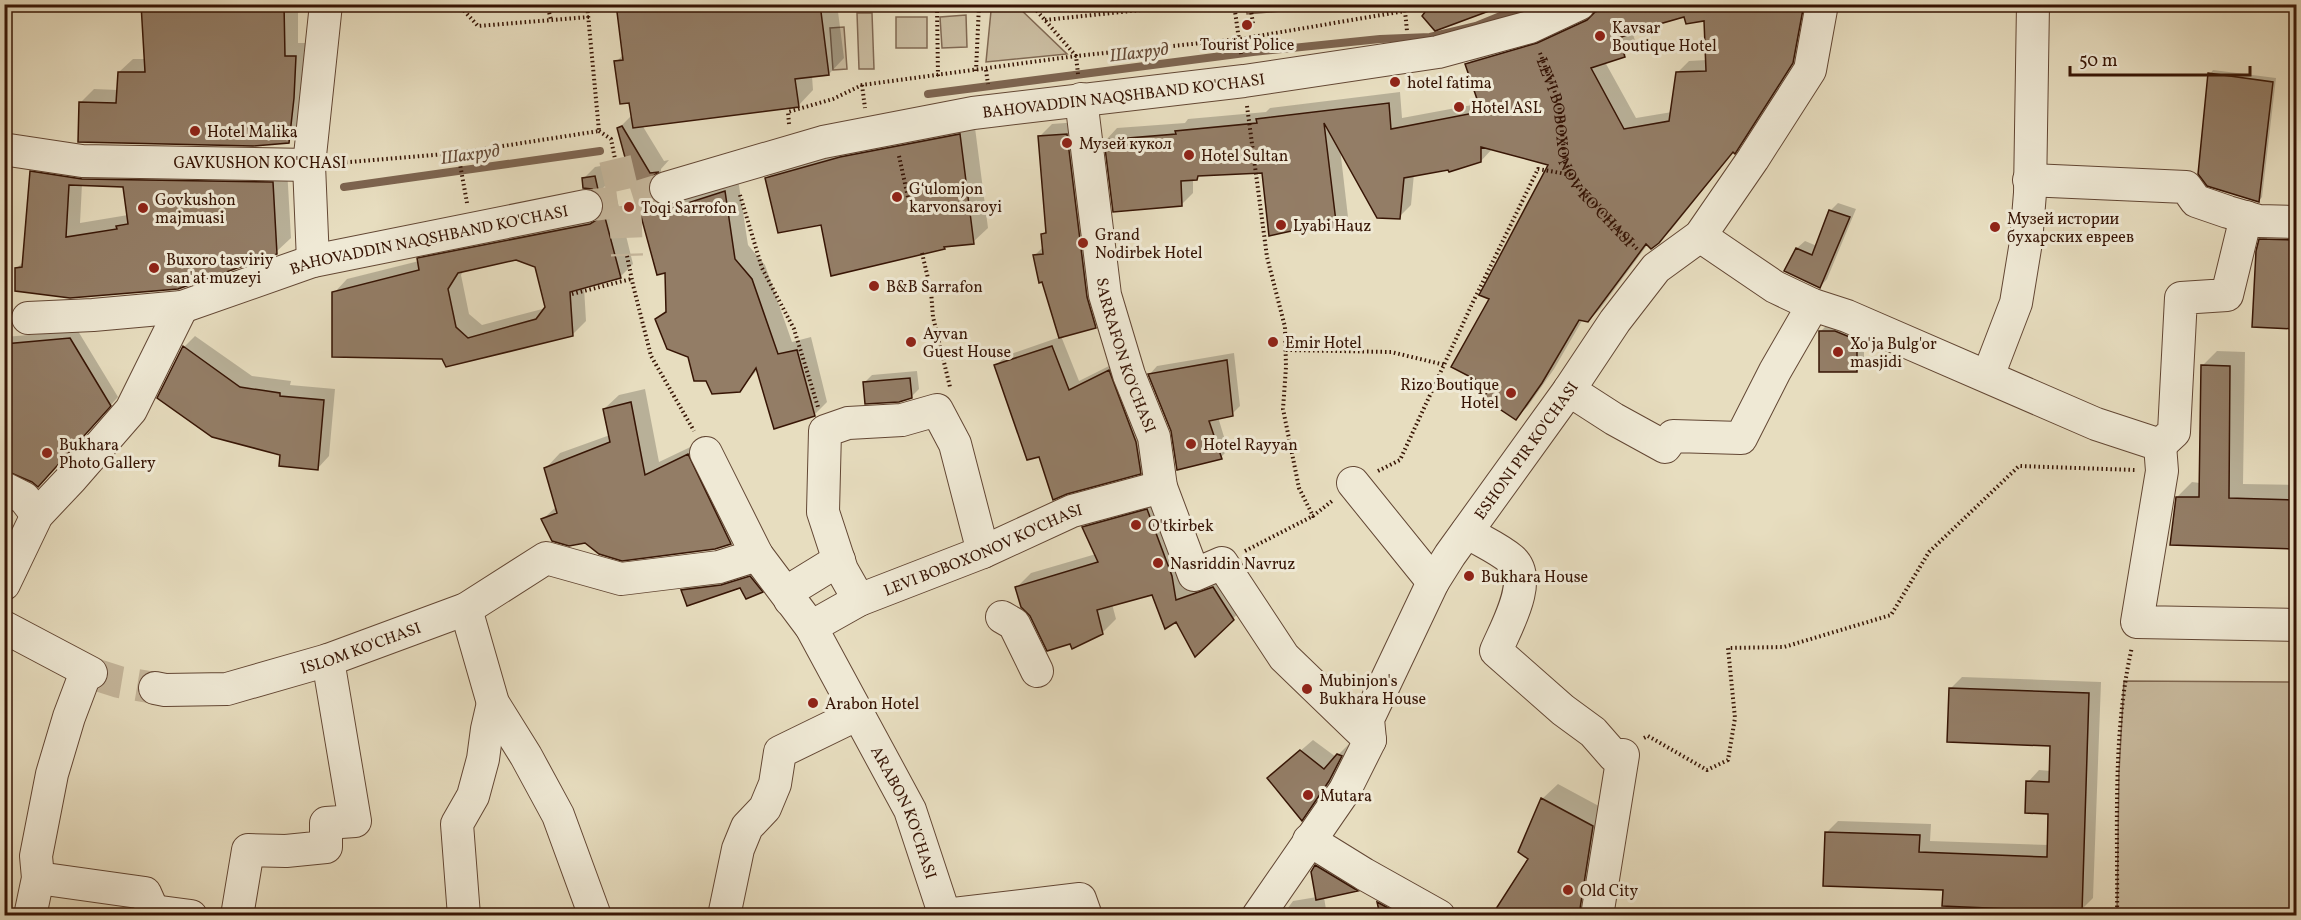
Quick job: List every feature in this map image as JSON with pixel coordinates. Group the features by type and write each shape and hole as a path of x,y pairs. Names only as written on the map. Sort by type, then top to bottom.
{"street":[{"path":"313,261 309,165 326,4"},
{"name":"BAHOVADDIN NAQSHBAND KO'CHASI","path":"666,188 790,152 893,128 973,113 1244,81 1438,52 1530,27 1580,4"},
{"name":"ESHONI PIR KO'CHASI","path":"1258,915 1345,790 1370,740 1368,719 1433,582 1615,321 1656,268 1700,236 1753,159 1810,70 1822,4"},
{"path":"1988,376 2016,303 2026,242 2034,4"},
{"name":"SARRAFON KO'CHASI","path":"1081,99 1105,295 1129,375 1154,436 1161,487 1194,575 1222,563"},
{"name":"GAVKUSHON KO'CHASI","path":"9,150 82,161 309,165"},
{"path":"2029,180 2186,187 2196,201 2259,222 2296,222"},
{"name":"BAHOVADDIN NAQSHBAND KO'CHASI","path":"28,318 182,307 313,261 586,206"},
{"path":"2246,217 2227,295 2181,298 2175,432 2161,458 2137,622 2296,625"},
{"path":"1700,236 1775,287 1988,376 2096,424 2161,458"},
{"path":"1569,390 1614,419 1665,447 1673,436 1742,438 1775,371 1813,304"},
{"path":"4,584 37,514 131,410 182,307"},
{"path":"859,600 842,570 823,512 825,431 848,423 902,420 938,410 955,444 983,552"},
{"name":"ARABON KO'CHASI","path":"706,453 757,555 811,627 910,810 945,915"},
{"path":"1353,483 1433,582"},
{"name":"LEVI BOBOXONOV KO'CHASI","path":"811,627 859,600 983,552 1072,511 1161,487"},
{"path":"4,488 24,498 37,514"},
{"path":"1467,532 1513,560 1519,572 1521,584 1517,602 1496,651 1563,710 1593,732 1614,756 1623,755 1598,915"},
{"name":"ISLOM KO'CHASI","path":"155,688 165,690 227,689 328,660 466,609 546,558 621,579 719,567 757,555"},
{"path":"790,600 795,587 839,560"},
{"path":"1222,563 1284,657 1370,740"},
{"path":"466,609 493,703 526,756 558,815 596,915"},
{"path":"1002,617 1014,624 1036,671"},
{"path":"4,627 89,673 69,717 52,774 36,856 38,878 30,915"},
{"path":"237,915 248,849 286,851 326,847 327,823 355,821 328,660"},
{"path":"464,915 457,824 473,796 483,759 493,703"},
{"path":"724,915 738,849 747,827 765,808 775,784 780,752 858,714"},
{"path":"1309,840 1364,874 1439,915"},
{"path":"38,878 145,893 153,913 191,915"},
{"path":"945,915 1080,899 1086,915"}],"path":[{"path":"458,4 478,26 589,17"},
{"path":"547,4 551,20"},
{"path":"587,4 599,131 610,139 615,159"},
{"path":"1031,4 1076,56 1077,65"},
{"path":"1045,21 1198,4"},
{"path":"1234,4 1240,47"},
{"path":"1250,4 1253,24"},
{"path":"1405,4 1407,25"},
{"path":"876,7 979,5 976,71"},
{"path":"937,7 938,76"},
{"path":"790,152 788,112 833,99 862,85 1076,56 1240,39 1405,11"},
{"name":"LEVI BOBOXONOV KO'CHASI","path":"1530,27 1559,103 1564,162 1578,187 1656,268"},
{"path":"986,70 987,79"},
{"path":"1244,81 1267,257 1285,327 1286,350 1282,410 1299,488 1313,516"},
{"path":"893,128 909,202"},
{"name":"GAVKUSHON KO'CHASI","path":"309,165 458,153 599,131"},
{"path":"458,153 462,178"},
{"path":"1222,563 1313,516 1353,483 1401,460 1538,169 1572,175"},
{"path":"739,192 762,268 794,329 825,431"},
{"path":"922,253 931,291 933,317 952,396 938,410"},
{"path":"627,256 651,356 706,453"},
{"path":"572,294 632,279"},
{"path":"1286,350 1390,352 1445,365"},
{"path":"1623,755 1647,736 1707,770 1728,760 1735,718 1728,648 1784,646 1891,615 1929,552 2019,466 2161,458"},
{"path":"2116,915 2119,772 2124,681 2137,622"}],"shaded area":[{"path":"1246,4 1348,4 1348,5 1247,14"},
{"path":"1006,5 1016,5 1067,54 986,62 991,11"},
{"path":"857,13 872,13 874,69 859,69"},
{"path":"966,15 967,47 942,48 940,17"},
{"path":"896,17 927,17 927,48 896,48"},
{"path":"844,27 847,69 833,70 830,28"},
{"path":"2124,681 2296,682 2296,915 2117,915 2119,772"}],"building":[{"path":"141,4 284,4 285,56 296,56 289,143 253,146 78,142 79,102 116,103 118,72 145,72"},
{"path":"616,4 820,4 829,75 795,79 799,107 633,128 629,103 620,104 614,61 623,60"},
{"path":"1431,4 1500,4 1500,7 1435,31 1422,16"},
{"path":"1614,4 1804,4 1793,63 1735,154 1733,152 1659,243 1651,249 1646,244 1588,322 1579,320 1542,383 1516,420 1483,398 1490,387 1451,367 1489,299 1479,295 1548,165 1481,147 1481,162 1449,172 1448,170 1404,178 1400,219 1377,218 1324,123 1337,230 1296,230 1269,236 1262,173 1198,176 1197,180 1181,181 1182,206 1113,212 1104,140 1176,134 1175,131 1257,123 1256,119 1389,103 1391,129 1474,113 1471,104 1478,102 1465,64 1537,43 1587,20 1595,12","holes":["1684,17 1686,24 1704,21 1706,71 1676,72 1669,121 1624,129 1591,68 1625,57 1619,38"]},
{"path":"2208,73 2273,82 2259,202 2207,186 2198,174"},
{"path":"622,126 650,173 659,172 649,183 649,192 654,201 663,206 663,211 725,191 735,259 752,279 778,354 797,350 815,416 774,429 756,368 740,392 712,394 706,381 694,381 688,357 667,349 655,319 666,312 665,273 657,275 617,128"},
{"path":"960,134 974,244 944,247 945,249 831,276 821,225 778,233 765,178 840,157"},
{"path":"1067,134 1087,297 1096,328 1059,338 1042,282 1039,283 1033,255 1043,254 1041,234 1046,233 1038,136"},
{"path":"30,171 82,179 273,182 277,254 178,289 70,298 15,291 15,268 22,267","holes":["69,185 123,187 128,224 116,226 117,229 66,237"]},
{"path":"595,176 599,194 592,189 583,188 582,178"},
{"path":"603,210 621,278 570,292 573,336 446,367 442,359 332,357 332,292 419,270 417,258 590,224 598,219","holes":["516,260 535,267 545,307 536,319 468,338 456,327 448,289 458,273"]},
{"path":"1829,210 1850,217 1820,288 1784,271 1796,248 1812,255"},
{"path":"2259,239 2296,240 2296,329 2252,327 2256,251"},
{"name":"Xo'ja Bulg'or masjidi","path":"1819,331 1835,331 1857,340 1857,372 1819,372"},
{"path":"70,338 111,406 38,487 4,470 4,344"},
{"path":"183,346 240,387 280,393 280,396 324,400 318,470 279,466 280,455 212,437 157,398"},
{"path":"1052,346 1069,390 1109,370 1136,442 1141,474 1053,500 1039,457 1027,460 994,365"},
{"path":"1227,360 1233,416 1209,421 1222,459 1177,470 1171,431 1148,374"},
{"path":"2201,365 2230,366 2229,498 2296,500 2296,549 2170,545 2176,497 2199,497"},
{"path":"910,378 912,398 899,402 865,404 863,382"},
{"path":"631,402 645,475 688,454 731,544 715,549 622,561 599,554 585,543 569,546 552,541 541,519 557,513 544,468 610,442 603,409"},
{"path":"1147,509 1172,576 1176,600 1213,587 1234,620 1195,657 1176,622 1165,629 1152,595 1097,610 1103,634 1072,649 1070,644 1047,651 1030,616 1021,607 1015,587 1098,562 1082,527"},
{"path":"750,576 763,592 746,599 740,588 687,606 681,590 721,585"},
{"path":"1949,688 2089,693 2082,912 1942,906 1943,890 1823,886 1825,832 1920,835 1919,852 2047,857 2048,814 2025,813 2026,781 2049,782 2050,746 1947,742"},
{"name":"Mutara","path":"1300,750 1324,769 1337,754 1342,756 1329,781 1302,821 1267,778"},
{"path":"1541,798 1593,826 1579,915 1492,915 1528,859 1518,852"},
{"path":"1315,865 1358,891 1316,900 1311,872"},
{"path":"1377,902 1401,915 1380,915"}],"waterway":[{"name":"Шахруд","path":"928,94 1253,52 1380,39 1430,37 1476,26 1530,4"},
{"name":"Шахруд","path":"344,187 600,151"}],"tunnel":[{"path":"615,159 625,201 627,256"},
{"path":"586,206 625,201 666,188"},
{"path":"91,673 119,682 155,688"}],"place":[{"name":"Tourist Police","path":"1247,25"},
{"name":"Kavsar Boutique Hotel","path":"1600,36"},
{"name":"hotel fatima","path":"1395,82"},
{"name":"Hotel ASL","path":"1459,107"},
{"name":"Hotel Malika","path":"195,131"},
{"name":"Музей кукол","path":"1067,143"},
{"name":"Hotel Sultan","path":"1189,155"},
{"name":"Gʻulomjon karvonsaroyi","path":"897,197"},
{"name":"Toqi Sarrofon","path":"629,207"},
{"name":"Govkushon majmuasi","path":"143,208"},
{"name":"Lyabi Hauz","path":"1281,225"},
{"name":"Музей истории бухарских евреев","path":"1995,227"},
{"name":"Grand Nodirbek Hotel","path":"1083,243"},
{"name":"Buxoro tasviriy san'at muzeyi","path":"154,268"},
{"name":"B&B Sarrafon","path":"874,286"},
{"name":"Ayvan Guest House","path":"911,342"},
{"name":"Emir Hotel","path":"1273,342"},
{"name":"Xo'ja Bulg'or masjidi","path":"1838,352"},
{"name":"Rizo Boutique Hotel","path":"1511,393"},
{"name":"Hotel Rayyan","path":"1191,444"},
{"name":"Bukhara Photo Gallery","path":"47,453"},
{"name":"O'tkirbek","path":"1136,525"},
{"name":"Nasriddin Navruz","path":"1158,563"},
{"name":"Bukhara House","path":"1469,576"},
{"name":"Mubinjon's Bukhara House","path":"1307,689"},
{"name":"Arabon Hotel","path":"813,703"},
{"name":"Mutara","path":"1308,795"},
{"name":"Old City","path":"1568,890"}]}
